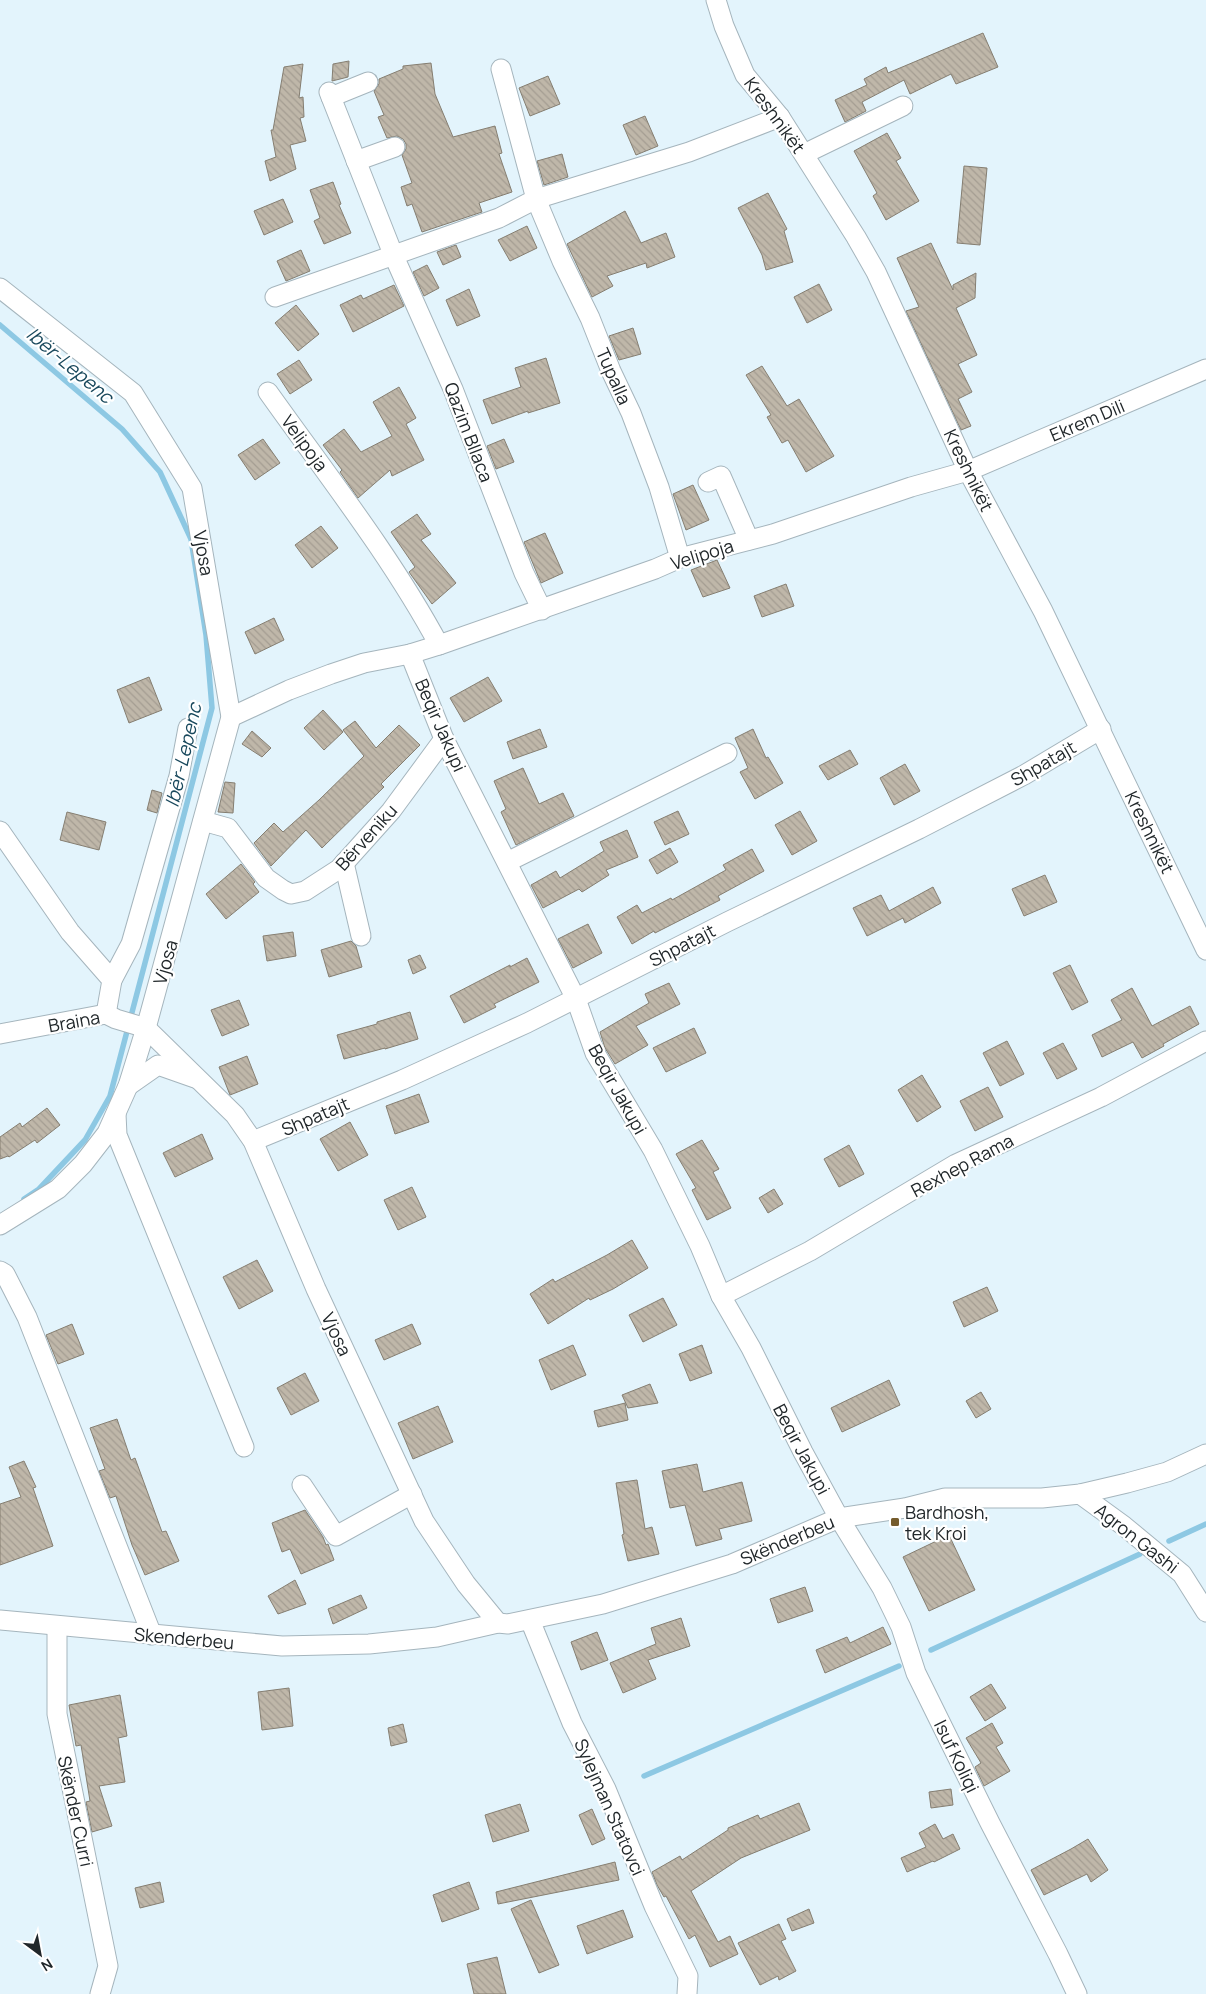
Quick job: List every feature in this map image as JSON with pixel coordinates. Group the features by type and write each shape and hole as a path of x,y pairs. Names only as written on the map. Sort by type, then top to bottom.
{"street":[{"name":"Kreshnikët","path":"716,0 724,26 746,75 780,117 876,272 968,471 1042,611 1101,729 1206,950"},
{"path":"501,68 536,199"},
{"name":"Qazim Bllaca","path":"368,82 330,94 393,254 453,389 524,573 542,610"},
{"path":"804,154 903,106"},
{"path":"275,297 499,218 536,199 689,152 780,117"},
{"path":"356,160 395,147"},
{"name":"Tupalla","path":"536,199 631,413 659,487 680,558"},
{"name":"Vjosa","path":"0,288 133,393 192,488 231,717 146,1028 235,1115 253,1142 316,1289 424,1521 466,1584 498,1624"},
{"name":"Ekrem Dili","path":"968,471 1206,369"},
{"name":"Velipoja","path":"268,392 414,599 439,645"},
{"name":"Velipoja","path":"231,717 288,690 331,674 364,663 410,654 439,645 542,610 680,558 773,534 911,487 968,471"},
{"path":"708,482 721,476 749,540"},
{"name":"Beqir Jakupi","path":"410,654 444,739 576,999 595,1052 653,1150 700,1246 721,1296 751,1348 838,1518"},
{"path":"111,1017 112,980 131,944 179,776 188,728"},
{"name":"Shpatajt","path":"253,1142 402,1080 576,999 998,788 1101,729"},
{"name":"Bërveniku","path":"203,821 228,828 266,878 291,894 305,891 339,869 391,811 444,739"},
{"path":"507,862 727,753"},
{"path":"0,831 70,932 112,980"},
{"path":"344,863 362,936"},
{"name":"Braina","path":"0,1034 24,1031 63,1021 111,1017 146,1028"},
{"path":"0,1226 58,1188 83,1164 107,1133 128,1086 146,1028"},
{"name":"Rexhep Rama","path":"721,1296 810,1252 956,1164 1100,1097 1206,1041"},
{"path":"128,1086 158,1065 201,1080"},
{"path":"116,1112 117,1135 244,1447"},
{"path":"0,1271 5,1274 27,1317 152,1635"},
{"name":"Skënderbeu","path":"369,1644 437,1636 498,1624 508,1624 603,1604 732,1564 838,1518 905,1508 945,1498 1042,1498 1080,1494 1167,1472 1206,1454"},
{"path":"302,1485 336,1536 412,1494"},
{"name":"Agron Gashi","path":"1080,1494 1124,1526 1182,1574 1206,1612"},
{"name":"Isuf Koliqi","path":"838,1518 882,1588 901,1627 916,1673 1077,1994"},
{"name":"Skenderbeu","path":"0,1620 282,1646 369,1644"},
{"name":"Sylejman Statovci","path":"530,1620 572,1723 606,1790 654,1906 688,1976 688,1994"},
{"name":"Skënder Curri","path":"56,1626 57,1714 108,1966 100,1994"}],"building":[{"path":"983,33 998,67 956,84 951,74 910,94 904,80 862,102 866,111 845,122 835,100 867,85 864,79 886,67 888,73"},
{"path":"349,61 348,77 332,81 333,64"},
{"path":"431,63 435,94 453,137 495,126 502,153 499,154 512,192 479,203 482,212 422,232 412,204 407,206 401,187 412,183 402,155 406,149 406,144 403,139 397,136 387,138 378,117 384,115 374,91 379,84 379,79 403,69 403,66"},
{"path":"303,64 299,98 303,97 304,117 300,118 306,141 290,145 296,169 270,181 265,161 276,157 271,130 273,130 284,67"},
{"path":"548,76 560,104 530,116 519,88"},
{"path":"645,116 658,146 636,155 623,125"},
{"path":"887,133 901,158 896,161 919,201 886,220 873,196 877,193 854,151"},
{"path":"562,154 568,177 544,185 537,161"},
{"path":"964,166 987,168 980,245 957,243"},
{"path":"333,182 341,204 339,205 351,233 324,244 314,221 320,218 310,190"},
{"path":"768,193 787,229 784,231 793,262 766,270 762,255 738,208"},
{"path":"283,199 293,222 264,235 254,211"},
{"path":"625,211 641,243 666,233 675,257 647,268 646,263 607,276 613,286 592,297 567,244"},
{"path":"527,226 537,248 510,261 498,240"},
{"path":"931,243 953,290 953,285 976,273 975,298 956,308 977,355 958,364 972,392 958,399 971,426 961,430 906,311 919,307 897,258"},
{"path":"456,245 461,257 443,265 437,252"},
{"path":"301,250 310,271 286,281 277,261"},
{"path":"427,265 439,288 424,296 413,272"},
{"path":"819,284 832,310 807,323 794,297"},
{"path":"394,285 404,306 353,332 340,305 361,295 363,299"},
{"path":"469,289 480,316 457,326 446,300"},
{"path":"296,305 319,334 298,351 275,323"},
{"path":"633,328 641,354 619,360 609,336"},
{"path":"546,358 560,403 528,413 528,411 492,424 483,400 521,387 515,368"},
{"path":"299,360 312,380 290,394 277,374"},
{"path":"762,366 787,406 799,399 834,456 806,472 788,440 782,443 767,417 771,415 746,375"},
{"path":"399,387 416,418 406,424 424,460 392,476 390,470 358,498 340,472 342,470 323,445 344,429 361,452 392,436 373,402"},
{"path":"263,439 280,463 255,480 238,455"},
{"path":"504,439 514,462 496,469 487,446"},
{"path":"693,485 709,520 686,530 673,494"},
{"path":"417,514 431,534 421,540 456,583 432,604 409,572 415,567 391,532"},
{"path":"321,526 338,548 312,568 295,545"},
{"path":"545,533 563,573 541,583 524,542"},
{"path":"717,560 730,588 703,597 691,570"},
{"path":"786,584 794,606 762,617 754,596"},
{"path":"274,618 284,640 255,654 245,632"},
{"path":"149,677 162,710 129,723 117,690"},
{"path":"488,677 502,701 464,722 450,698"},
{"path":"323,710 343,732 324,750 304,728"},
{"path":"355,721 376,748 399,725 420,745 381,784 384,787 322,848 306,830 271,866 254,843 274,823 283,832 364,756 343,730"},
{"path":"540,729 547,747 513,759 507,742"},
{"path":"753,729 766,758 768,757 783,783 755,799 740,772 748,768 735,738"},
{"path":"252,731 271,748 262,757 242,744"},
{"path":"850,750 858,764 828,780 819,766"},
{"path":"905,764 920,791 894,805 880,778"},
{"path":"523,768 539,804 563,793 574,816 516,845 501,812 506,809 494,781"},
{"path":"225,782 235,783 233,813 218,812"},
{"path":"152,790 162,793 157,813 147,810"},
{"path":"678,811 689,834 665,845 654,822"},
{"path":"800,811 817,841 792,855 775,825"},
{"path":"67,812 106,822 99,850 60,840"},
{"path":"627,830 638,857 606,870 609,875 582,892 579,889 543,908 531,885 556,871 560,878 604,851 600,842"},
{"path":"670,848 678,862 657,874 649,860"},
{"path":"752,849 764,871 718,896 720,900 655,933 654,931 632,944 617,917 637,905 642,913 671,898 672,900 726,870 723,865"},
{"path":"241,864 255,882 253,884 259,892 226,919 206,894"},
{"path":"1045,875 1057,902 1024,916 1012,889"},
{"path":"933,887 941,903 905,923 903,918 867,936 853,908 881,895 889,911"},
{"path":"588,924 602,953 573,968 558,939"},
{"path":"293,932 296,956 267,961 263,936"},
{"path":"351,941 356,946 362,967 329,977 321,950"},
{"path":"420,955 426,968 413,974 408,960"},
{"path":"527,958 539,982 494,1004 496,1007 464,1023 450,996"},
{"path":"1070,965 1088,1002 1072,1010 1053,973"},
{"path":"669,983 680,1004 636,1026 648,1045 615,1064 605,1048 600,1032 649,1003 645,994"},
{"path":"1132,988 1152,1026 1190,1006 1199,1024 1142,1058 1133,1042 1102,1057 1092,1035 1122,1020 1111,1000"},
{"path":"239,1000 249,1025 222,1036 211,1010"},
{"path":"410,1012 418,1039 344,1059 337,1035 377,1024 377,1022"},
{"path":"694,1028 706,1053 666,1072 653,1048"},
{"path":"1007,1041 1024,1074 1000,1086 983,1053"},
{"path":"1063,1043 1077,1069 1057,1079 1043,1053"},
{"path":"247,1056 258,1084 230,1095 219,1067"},
{"path":"922,1075 941,1107 917,1122 898,1090"},
{"path":"988,1087 1003,1117 975,1131 960,1101"},
{"path":"419,1094 429,1122 395,1134 386,1106"},
{"path":"47,1108 60,1125 37,1143 35,1140 9,1157 0,1159 0,1137 20,1123 22,1127"},
{"path":"350,1122 368,1155 338,1171 320,1139"},
{"path":"202,1134 213,1159 175,1177 163,1153"},
{"path":"702,1140 719,1169 713,1172 731,1208 707,1220 692,1190 696,1188 676,1154"},
{"path":"849,1145 864,1174 839,1187 824,1159"},
{"path":"412,1187 426,1217 398,1230 384,1200"},
{"path":"774,1189 783,1204 768,1213 759,1198"},
{"path":"632,1240 648,1268 613,1289 590,1300 589,1298 548,1324 530,1294 553,1279 555,1282"},
{"path":"257,1260 273,1291 239,1309 223,1277"},
{"path":"987,1287 998,1311 964,1327 953,1302"},
{"path":"663,1298 677,1325 643,1342 629,1315"},
{"path":"72,1324 84,1354 58,1364 46,1335"},
{"path":"412,1324 421,1344 384,1360 375,1340"},
{"path":"573,1345 586,1375 551,1390 539,1360"},
{"path":"702,1345 712,1373 690,1381 679,1354"},
{"path":"305,1373 319,1401 291,1415 277,1388"},
{"path":"889,1380 900,1405 842,1432 831,1408"},
{"path":"650,1384 658,1403 628,1408 622,1395"},
{"path":"981,1392 991,1409 976,1418 966,1401"},
{"path":"625,1403 628,1420 598,1427 594,1411"},
{"path":"438,1406 453,1442 413,1459 398,1423"},
{"path":"117,1419 131,1460 135,1458 162,1532 166,1531 179,1561 145,1575 132,1545 116,1496 110,1498 99,1471 105,1469 90,1428"},
{"path":"24,1461 36,1487 33,1488 53,1546 0,1565 0,1504 21,1497 9,1467"},
{"path":"697,1464 703,1492 742,1482 752,1521 719,1529 722,1539 696,1546 685,1505 670,1508 662,1471"},
{"path":"637,1480 645,1529 652,1527 659,1554 628,1561 622,1535 624,1534 616,1483"},
{"path":"305,1510 323,1537 326,1545 328,1544 334,1560 301,1574 290,1549 282,1552 272,1523"},
{"path":"949,1535 975,1590 929,1611 903,1557"},
{"path":"295,1580 306,1604 278,1614 268,1596"},
{"path":"805,1587 813,1611 778,1623 770,1599"},
{"path":"361,1595 367,1608 333,1624 328,1609"},
{"path":"681,1618 690,1646 648,1660 656,1679 623,1693 610,1663 656,1644 651,1628"},
{"path":"883,1627 891,1644 825,1673 816,1650 847,1637 850,1643"},
{"path":"597,1632 608,1660 581,1670 571,1642"},
{"path":"991,1684 1006,1708 985,1721 970,1697"},
{"path":"289,1688 293,1726 262,1730 258,1692"},
{"path":"120,1695 127,1736 118,1738 125,1782 99,1786 112,1826 92,1832 86,1802 90,1801 81,1745 76,1746 69,1705"},
{"path":"992,1723 1003,1743 996,1747 1010,1771 984,1786 975,1767 981,1763 966,1738"},
{"path":"403,1724 407,1742 391,1746 388,1728"},
{"path":"951,1789 953,1805 931,1808 929,1792"},
{"path":"799,1803 810,1830 741,1858 691,1891 718,1942 730,1936 738,1954 710,1967 695,1935 689,1939 666,1896 664,1897 657,1885 652,1872 680,1856 682,1860 728,1830 728,1828 758,1815 760,1819"},
{"path":"520,1804 529,1831 493,1842 485,1815"},
{"path":"592,1809 605,1839 592,1845 579,1815"},
{"path":"935,1824 943,1839 953,1834 960,1849 934,1862 907,1872 901,1858 926,1847 919,1833"},
{"path":"1088,1839 1108,1870 1091,1882 1087,1874 1044,1895 1031,1870"},
{"path":"615,1862 619,1880 498,1904 496,1892"},
{"path":"160,1882 164,1902 140,1908 135,1888"},
{"path":"469,1882 479,1909 442,1922 433,1895"},
{"path":"531,1900 559,1965 539,1973 511,1909"},
{"path":"809,1909 814,1923 792,1931 787,1919"},
{"path":"623,1910 633,1937 587,1954 577,1926"},
{"path":"779,1924 786,1939 781,1941 796,1971 779,1980 778,1976 760,1985 738,1943"},
{"path":"497,1957 506,1994 474,1994 467,1964"}],"waterway":[{"name":"Ibër-Lepenc","path":"0,325 122,429 160,472 191,539 206,635 212,708 110,1096 85,1140 39,1189 24,1199"},
{"path":"1169,1541 1206,1524"},
{"path":"931,1650 1140,1554"},
{"path":"644,1776 899,1666"}],"place":[{"name":"Bardhosh, tek Kroi","path":"895,1522"}]}
